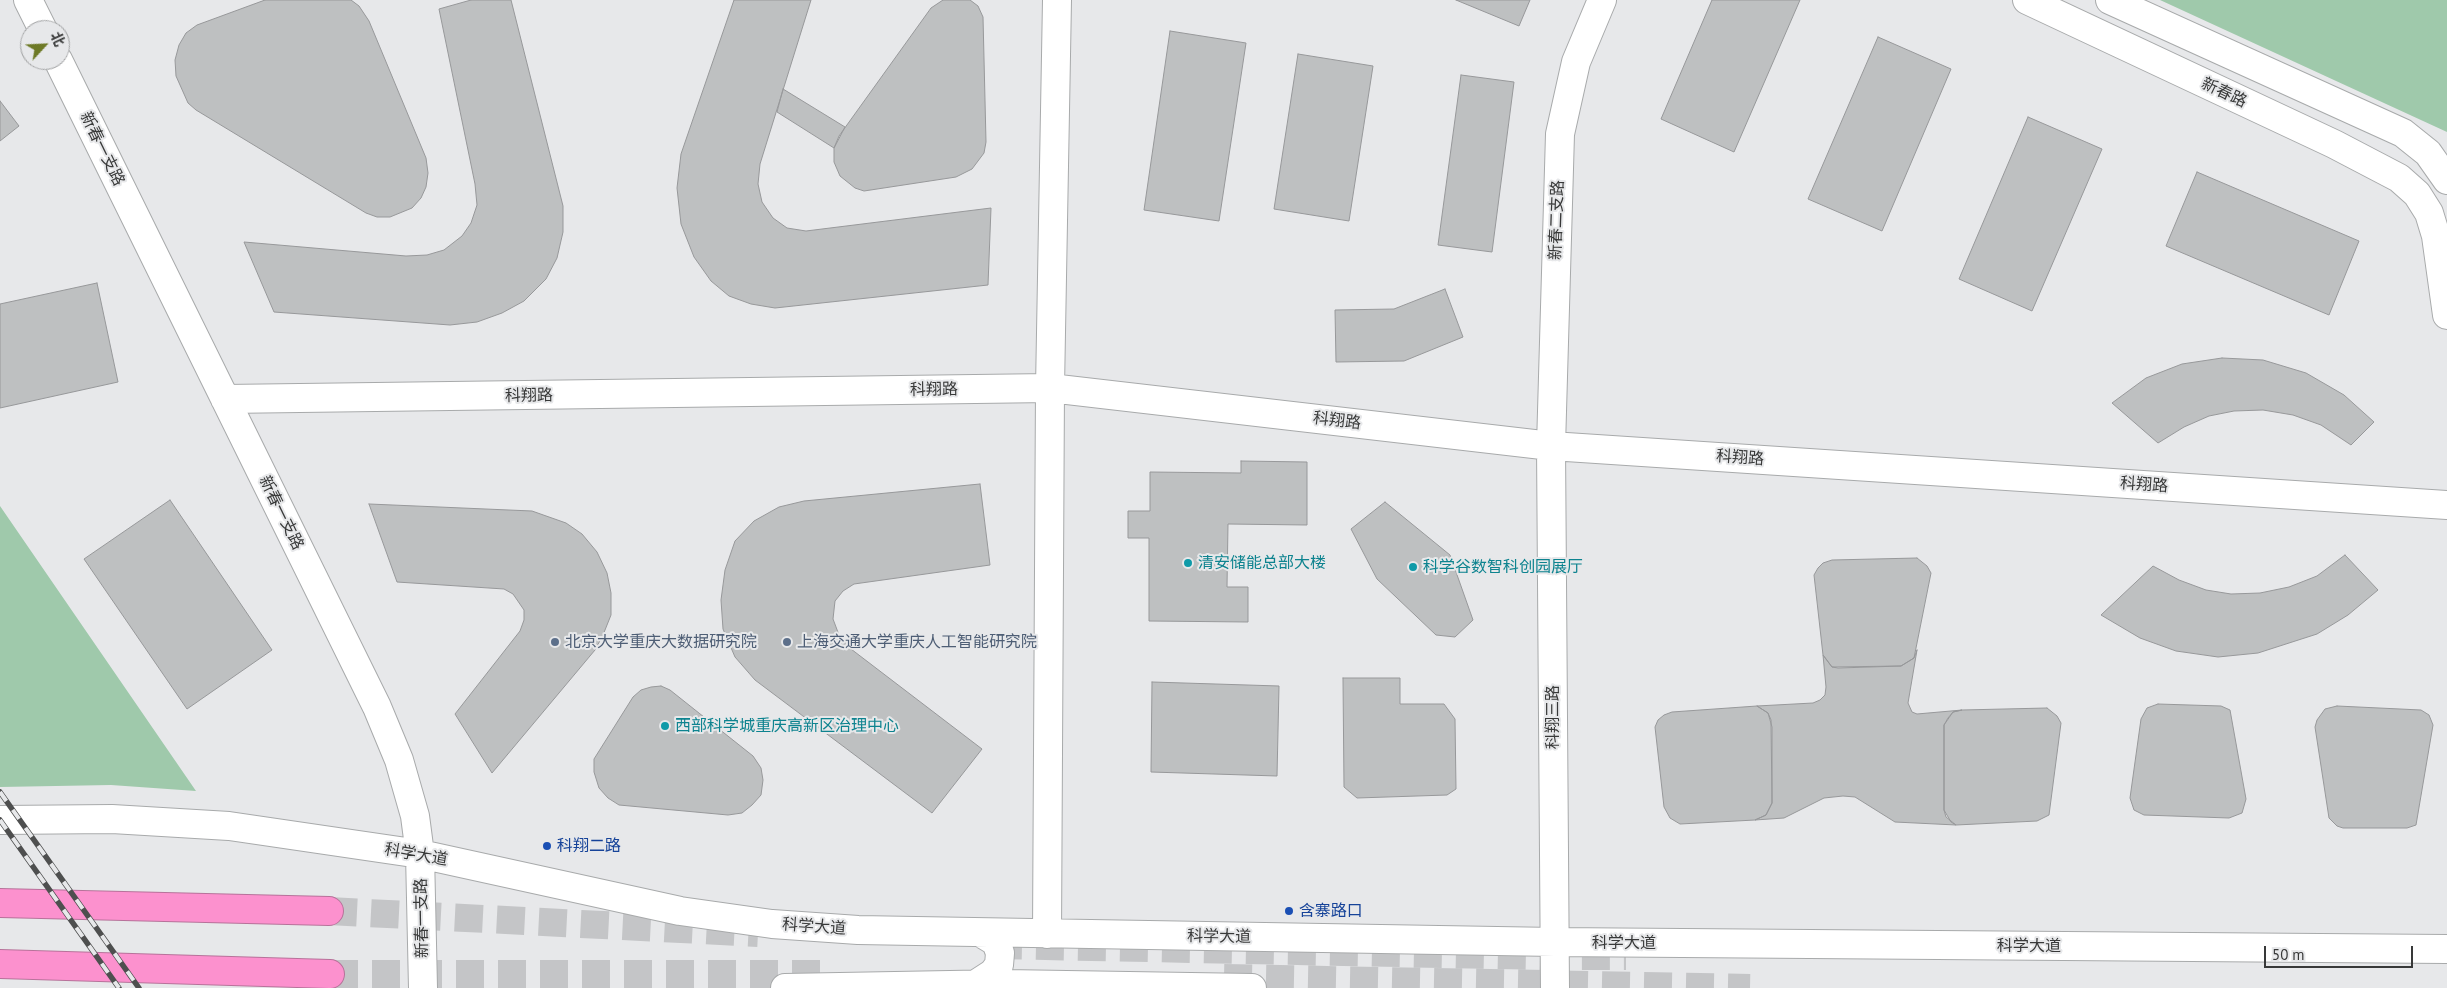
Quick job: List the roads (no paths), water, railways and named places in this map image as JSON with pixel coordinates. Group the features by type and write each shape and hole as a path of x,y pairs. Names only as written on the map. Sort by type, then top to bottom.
{"highway":[{"path":"0,903 329,911"},
{"path":"0,964 330,974"}],"street":[{"path":"28,0 38,20"},
{"path":"1047,934 1050,388 1057,0"},
{"name":"新春二支路","path":"1551,446 1560,134 1576,62 1602,0"},
{"name":"新春路","path":"2027,0 2376,165 2399,178 2416,194 2428,213 2436,236 2447,315"},
{"path":"2110,0 2403,133 2428,153 2446,177"},
{"name":"新春一支路","path":"63,70 377,707 399,760 415,816 420,854 423,988"},
{"name":"科翔路","path":"225,399 1050,388 1551,446 2447,504"},
{"name":"科翔三路","path":"1551,446 1555,988"},
{"name":"科学大道","path":"0,820 112,819 229,826 420,854 680,911 772,924 848,929 981,933 1555,942 2447,949"},
{"path":"976,984 997,970 1000,959 996,942 981,933"},
{"path":"785,988 976,984 1252,988"}],"tunnel":[{"path":"329,911 758,933"},
{"path":"994,945 1626,956"},
{"path":"330,974 821,974"},
{"path":"1224,978 1750,988"}],"railway":[{"path":"0,792 139,988"},
{"path":"0,820 119,988"}],"place":[{"name":"清安储能总部大楼","path":"1188,563"},
{"name":"科学谷数智科创园展厅","path":"1413,567"},
{"name":"北京大学重庆大数据研究院","path":"555,642"},
{"name":"上海交通大学重庆人工智能研究院","path":"787,642"},
{"name":"西部科学城重庆高新区治理中心","path":"665,726"},
{"name":"科翔二路","path":"547,846"},
{"name":"含寨路口","path":"1289,911"}]}
